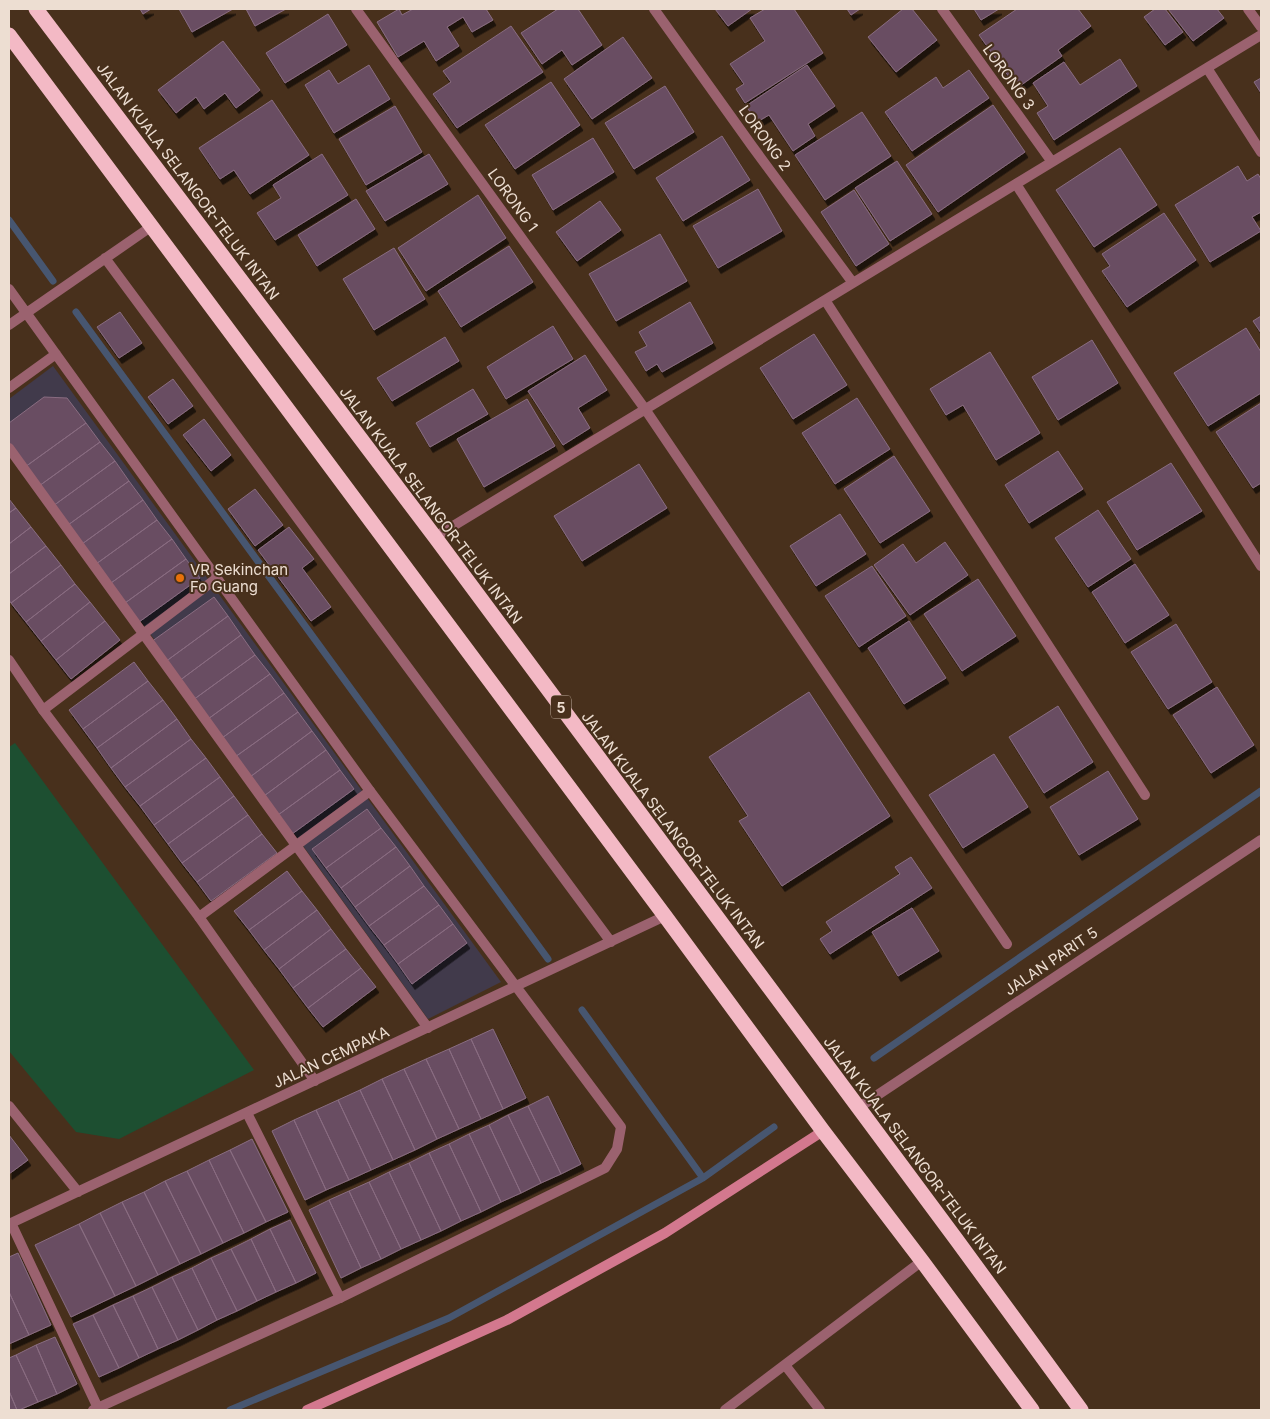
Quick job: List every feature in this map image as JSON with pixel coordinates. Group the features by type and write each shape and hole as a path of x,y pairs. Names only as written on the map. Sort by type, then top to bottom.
{"highway":[{"name":"JALAN KUALA SELANGOR-TELUK INTAN","path":"36,9 435,537 1081,1410"},
{"path":"9,35 1032,1410"}],"street":[{"name":"LORONG 1","path":"356,9 645,409 1006,944"},
{"name":"LORONG 2","path":"654,9 853,283"},
{"name":"LORONG 3","path":"942,9 1052,162"},
{"path":"1248,9 1261,27"},
{"path":"435,537 1261,35"},
{"path":"1207,68 1261,152"},
{"path":"1016,184 1261,566"},
{"path":"9,325 152,226"},
{"path":"105,258 612,942"},
{"path":"9,289 370,791 621,1127 617,1149 605,1168 340,1298 97,1410 10,1224"},
{"path":"825,300 1146,795"},
{"path":"9,388 56,354"},
{"path":"9,448 428,1028"},
{"path":"43,710 217,578"},
{"path":"9,660 43,710 199,917 315,1080"},
{"path":"199,917 370,791"},
{"name":"JALAN PARIT 5","path":"858,1108 1261,840"},
{"name":"JALAN CEMPAKA","path":"10,1224 665,916"},
{"path":"9,1106 78,1192"},
{"path":"247,1113 340,1298"},
{"path":"307,1410 516,1315 665,1233 823,1131"},
{"path":"724,1410 922,1261"},
{"path":"785,1364 820,1410"}],"shaded area":[{"path":"53,366 501,982 428,1019 9,438 9,399"}],"green space":[{"path":"15,743 254,1070 119,1139 76,1132 9,1051 9,747"}],"building":[{"path":"140,9 151,9 143,14"},
{"path":"179,9 233,9 192,32"},
{"path":"246,9 286,9 255,26"},
{"path":"399,9 402,15 413,9 486,9 493,20 472,32 463,17 447,27 459,46 436,61 424,41 398,57 377,22"},
{"path":"558,9 578,9 602,45 572,65 562,50 542,64 521,33"},
{"path":"715,9 752,9 728,26"},
{"path":"765,9 794,9 823,53 745,103 736,89 744,84 730,64 765,41 750,18"},
{"path":"847,9 860,9 851,15"},
{"path":"903,9 912,9 937,40 896,72 868,37"},
{"path":"974,9 999,9 981,20"},
{"path":"1017,9 1078,9 1091,26 1058,50 1062,56 1017,88 979,35"},
{"path":"1155,9 1165,9 1183,32 1165,45 1144,17"},
{"path":"1168,9 1217,9 1224,18 1193,41"},
{"path":"328,14 347,45 285,83 266,53"},
{"path":"511,26 543,72 457,128 433,94 451,82 443,71"},
{"path":"623,37 652,78 592,119 564,79"},
{"path":"223,41 260,90 236,108 225,93 204,109 196,97 176,113 158,90"},
{"path":"1120,59 1137,86 1054,140 1037,113 1048,106 1033,83 1064,62 1080,85"},
{"path":"369,65 390,99 334,133 305,85 329,70 338,84"},
{"path":"807,65 835,106 808,124 815,136 793,151 769,115 757,122 746,106"},
{"path":"969,70 989,98 912,151 885,112 936,77 943,88"},
{"path":"1261,78 1261,93 1254,82"},
{"path":"551,82 580,125 515,169 485,125"},
{"path":"665,86 694,132 634,169 605,123"},
{"path":"272,100 309,155 250,194 234,170 220,179 199,148"},
{"path":"993,105 1025,152 938,212 906,165"},
{"path":"395,106 422,152 366,185 339,139"},
{"path":"862,112 891,156 825,200 795,155"},
{"path":"722,136 750,180 683,221 656,178"},
{"path":"593,138 614,172 553,210 532,175"},
{"path":"1120,148 1157,205 1094,247 1056,190"},
{"path":"322,154 348,195 275,240 257,213 281,198 273,185"},
{"path":"429,154 448,184 385,221 366,191"},
{"path":"897,161 932,214 890,241 855,188"},
{"path":"1238,166 1247,181 1258,174 1261,179 1261,212 1252,217 1261,231 1210,262 1175,205"},
{"path":"758,189 782,231 718,268 693,226"},
{"path":"854,190 889,244 856,266 821,212"},
{"path":"478,195 506,238 426,291 398,248"},
{"path":"356,199 375,229 317,266 298,235"},
{"path":"600,201 621,230 577,261 556,232"},
{"path":"1164,213 1196,260 1127,307 1102,271 1110,266 1102,254"},
{"path":"660,234 687,281 616,321 589,274"},
{"path":"509,246 533,282 461,327 438,291"},
{"path":"394,248 425,299 374,330 343,279"},
{"path":"690,302 713,343 662,372 657,364 646,371 635,352 647,346 639,332"},
{"path":"120,312 142,343 119,358 97,327"},
{"path":"1261,316 1261,333 1253,321"},
{"path":"553,326 573,359 506,399 487,367"},
{"path":"1246,328 1261,352 1261,393 1208,426 1174,373"},
{"path":"814,334 847,385 793,419 760,368"},
{"path":"445,337 459,361 392,401 377,378"},
{"path":"1092,340 1118,383 1058,420 1032,377"},
{"path":"990,352 1040,433 996,460 963,405 946,415 930,389"},
{"path":"585,355 607,390 578,408 590,428 563,445 528,391"},
{"path":"173,379 193,406 168,424 148,397"},
{"path":"473,389 488,414 430,447 416,423"},
{"path":"44,397 67,398 86,423 25,467 9,445 9,423"},
{"path":"857,398 890,449 835,484 802,433"},
{"path":"527,399 555,446 484,487 457,439"},
{"path":"1261,403 1261,483 1253,488 1216,432"},
{"path":"204,419 231,455 211,471 183,435"},
{"path":"86,423 100,442 39,486 25,467"},
{"path":"100,442 115,461 53,506 39,486"},
{"path":"1058,451 1083,489 1029,523 1005,485"},
{"path":"894,456 930,511 880,543 844,489"},
{"path":"115,461 129,481 68,525 53,506"},
{"path":"1171,463 1202,511 1137,550 1107,502"},
{"path":"639,464 667,508 582,561 554,516"},
{"path":"129,481 143,500 82,544 68,525"},
{"path":"255,489 283,525 255,546 228,509"},
{"path":"9,499 16,508 9,513"},
{"path":"143,500 157,520 96,564 82,544"},
{"path":"16,508 31,527 9,544 9,513"},
{"path":"1098,510 1131,559 1088,587 1055,538"},
{"path":"840,514 866,554 816,586 790,546"},
{"path":"157,520 172,539 111,583 96,564"},
{"path":"31,527 46,546 9,574 9,544"},
{"path":"289,527 314,559 302,568 331,607 311,621 258,550"},
{"path":"172,539 186,559 125,603 111,583"},
{"path":"945,542 968,575 910,615 874,565 903,544 916,563"},
{"path":"46,546 61,565 11,603 9,600 9,574"},
{"path":"186,559 200,578 139,622 125,603"},
{"path":"1135,564 1169,615 1125,643 1092,592"},
{"path":"61,565 75,584 26,622 11,603"},
{"path":"872,566 906,616 859,647 825,596"},
{"path":"978,579 1016,636 962,671 924,614"},
{"path":"75,584 90,602 41,641 26,622"},
{"path":"214,597 228,616 165,662 151,642"},
{"path":"90,602 105,621 56,660 41,641"},
{"path":"228,616 241,635 179,681 165,662"},
{"path":"105,621 120,640 71,679 56,660"},
{"path":"909,621 946,678 904,704 868,648"},
{"path":"1176,624 1212,682 1168,709 1131,652"},
{"path":"241,635 255,655 193,700 179,681"},
{"path":"255,655 270,674 208,719 193,700"},
{"path":"134,662 148,681 83,729 69,710"},
{"path":"270,674 284,693 222,738 208,719"},
{"path":"148,681 163,700 97,748 83,729"},
{"path":"1217,687 1254,745 1211,773 1173,715"},
{"path":"809,692 890,816 782,886 739,821 748,816 709,757"},
{"path":"284,693 298,712 235,757 222,738"},
{"path":"163,700 177,719 111,768 97,748"},
{"path":"1058,706 1093,762 1044,793 1009,737"},
{"path":"298,712 312,731 250,777 235,757"},
{"path":"177,719 191,739 125,787 111,768"},
{"path":"312,731 326,750 264,796 250,777"},
{"path":"191,739 206,758 140,806 125,787"},
{"path":"326,750 340,770 278,815 264,796"},
{"path":"994,754 1028,807 963,848 929,795"},
{"path":"206,758 220,777 154,825 140,806"},
{"path":"340,770 354,789 292,834 278,815"},
{"path":"1108,771 1138,819 1079,855 1050,807"},
{"path":"220,777 234,796 168,844 154,825"},
{"path":"234,796 248,815 182,863 168,844"},
{"path":"367,809 381,828 326,868 312,849"},
{"path":"248,815 262,834 197,882 182,863"},
{"path":"381,828 396,847 341,888 326,868"},
{"path":"262,834 277,853 211,901 197,882"},
{"path":"396,847 410,866 355,907 341,888"},
{"path":"911,857 932,888 830,954 820,939 832,931 826,922 900,874 895,867"},
{"path":"410,866 424,886 369,926 355,907"},
{"path":"287,871 302,891 249,930 234,911"},
{"path":"424,886 439,905 384,945 369,926"},
{"path":"302,891 317,910 264,950 249,930"},
{"path":"439,905 453,924 398,964 384,945"},
{"path":"912,908 939,951 898,976 872,932"},
{"path":"317,910 331,929 279,969 264,950"},
{"path":"453,924 467,943 412,984 398,964"},
{"path":"331,929 346,949 293,988 279,969"},
{"path":"346,949 361,968 308,1008 293,988"},
{"path":"361,968 376,987 323,1027 308,1008"},
{"path":"493,1029 526,1098 503,1109 471,1039"},
{"path":"471,1039 503,1109 481,1119 449,1049"},
{"path":"449,1049 481,1119 459,1129 426,1059"},
{"path":"426,1059 459,1129 437,1139 404,1069"},
{"path":"404,1069 437,1139 415,1150 382,1079"},
{"path":"382,1079 415,1150 393,1160 360,1090"},
{"path":"360,1090 393,1160 371,1170 338,1100"},
{"path":"548,1096 581,1164 561,1174 528,1106"},
{"path":"338,1100 371,1170 349,1180 316,1110"},
{"path":"528,1106 561,1174 541,1183 508,1115"},
{"path":"316,1110 349,1180 326,1190 294,1120"},
{"path":"508,1115 541,1183 521,1193 489,1125"},
{"path":"294,1120 326,1190 305,1200 272,1131"},
{"path":"489,1125 521,1193 501,1202 469,1134"},
{"path":"469,1134 501,1202 481,1212 449,1144"},
{"path":"9,1135 28,1160 9,1174"},
{"path":"252,1139 288,1212 266,1222 230,1150"},
{"path":"449,1144 481,1212 461,1221 429,1153"},
{"path":"230,1150 266,1222 244,1233 209,1160"},
{"path":"429,1153 461,1221 441,1231 409,1163"},
{"path":"209,1160 244,1233 223,1243 187,1171"},
{"path":"409,1163 441,1231 421,1240 389,1172"},
{"path":"187,1171 223,1243 201,1254 165,1181"},
{"path":"389,1172 421,1240 401,1249 369,1182"},
{"path":"165,1181 201,1254 180,1264 144,1192"},
{"path":"369,1182 401,1249 381,1259 349,1191"},
{"path":"349,1191 381,1259 361,1268 329,1200"},
{"path":"144,1192 180,1264 158,1275 122,1202"},
{"path":"329,1200 361,1268 341,1278 309,1210"},
{"path":"122,1202 158,1275 136,1286 100,1213"},
{"path":"100,1213 136,1286 115,1296 79,1224"},
{"path":"290,1220 316,1273 296,1283 270,1229"},
{"path":"79,1224 115,1296 71,1317 35,1245"},
{"path":"270,1229 296,1283 276,1292 251,1239"},
{"path":"251,1239 276,1292 257,1301 231,1249"},
{"path":"231,1249 257,1301 237,1311 211,1258"},
{"path":"18,1253 51,1325 29,1335 9,1292 9,1257"},
{"path":"211,1258 237,1311 217,1320 192,1268"},
{"path":"192,1268 217,1320 198,1330 172,1277"},
{"path":"172,1277 198,1330 178,1340 152,1287"},
{"path":"152,1287 178,1340 158,1349 133,1296"},
{"path":"9,1292 29,1335 9,1344"},
{"path":"133,1296 158,1349 139,1358 113,1305"},
{"path":"113,1305 139,1358 119,1368 93,1315"},
{"path":"93,1315 119,1368 99,1377 73,1324"},
{"path":"55,1337 77,1384 57,1394 36,1345"},
{"path":"36,1345 57,1394 38,1402 16,1355"},
{"path":"16,1355 38,1402 19,1410 17,1410 9,1391 9,1358"},
{"path":"9,1391 17,1410 9,1410"}],"waterway":[{"path":"9,220 53,281"},
{"path":"76,312 548,959"},
{"path":"874,1058 1261,791"},
{"path":"582,1010 703,1178"},
{"path":"230,1410 449,1318 703,1178 774,1127"}],"place":[{"name":"VR Sekinchan Fo Guang","path":"180,578"}]}
